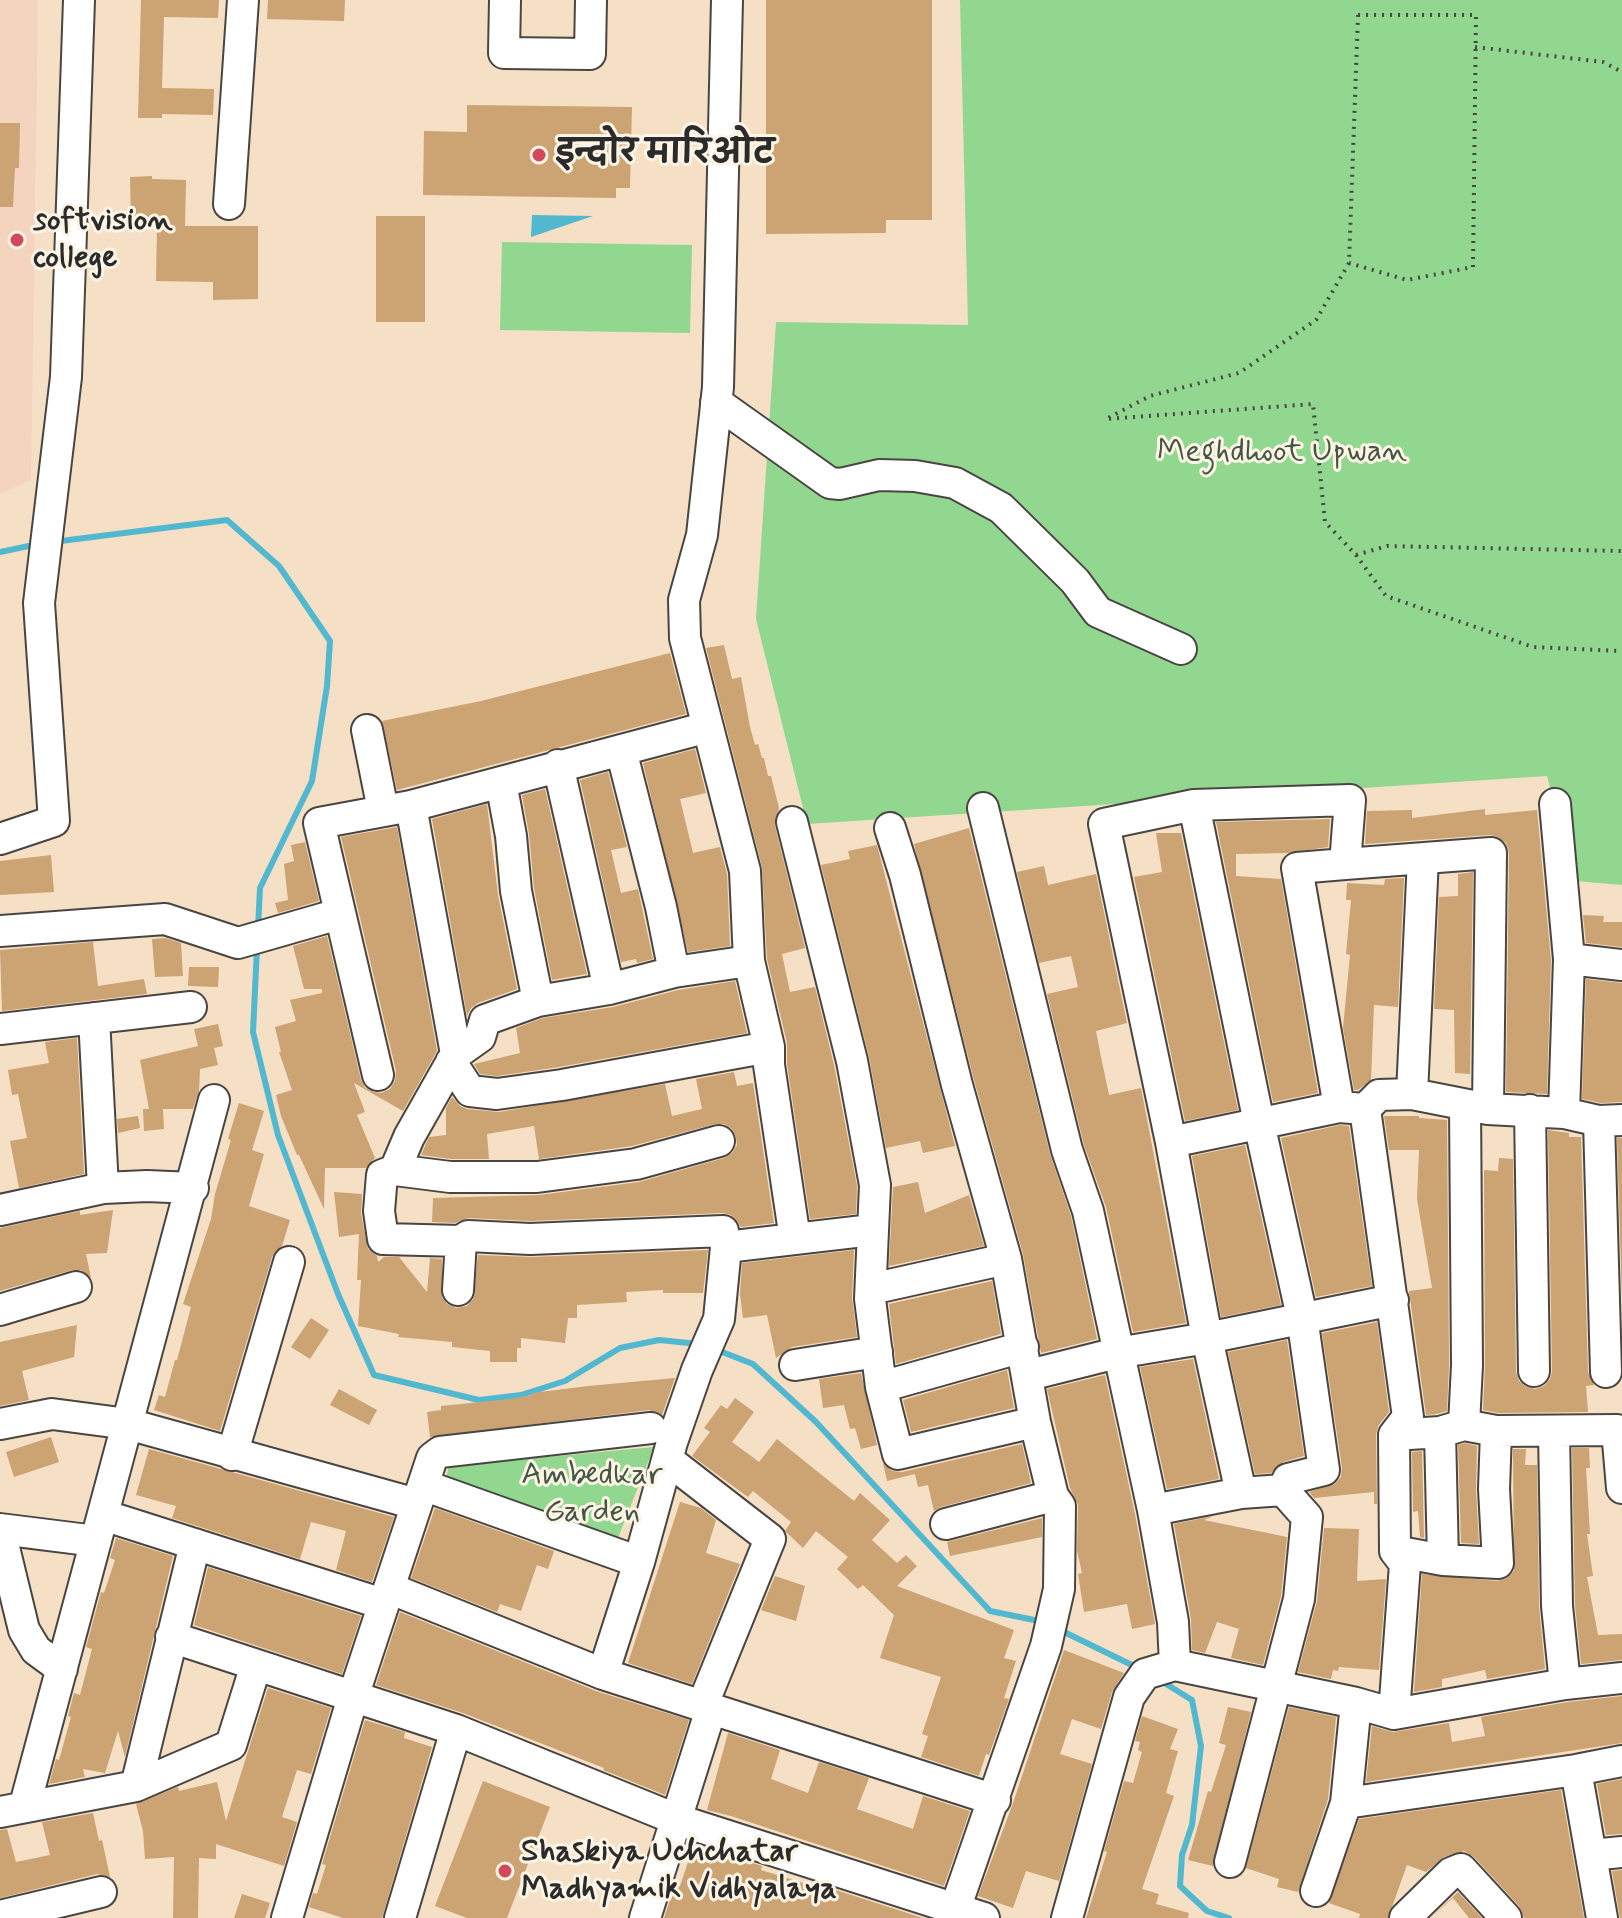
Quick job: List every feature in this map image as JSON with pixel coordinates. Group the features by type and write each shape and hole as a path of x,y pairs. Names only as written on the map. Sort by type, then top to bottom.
{"street":[{"path":"0,839 54,821 39,603 66,377 79,0"},
{"path":"229,204 243,0"},
{"path":"505,0 504,53 590,54 591,0"},
{"path":"727,0 717,395 702,535 684,600 685,638 745,871 749,961 769,1047 795,1239"},
{"path":"717,395 830,483 840,484 879,475 915,476 955,483 1001,508 1075,581 1098,612 1181,649"},
{"path":"378,1075 319,823 397,808 708,727"},
{"path":"367,730 397,808 454,1058 470,1091 497,1094 562,1085 769,1047"},
{"path":"621,750 661,907 674,972"},
{"path":"558,765 609,989"},
{"path":"501,782 511,836 516,891 538,1001"},
{"path":"1241,1493 1104,824 1194,805 1350,800 1345,864"},
{"path":"1555,804 1569,959 1564,1113"},
{"path":"1194,805 1302,1317 1324,1470 1288,1479 1283,1490"},
{"path":"983,808 1067,1150 1088,1211 1153,1510 1173,1622 1175,1665"},
{"path":"792,822 852,1061 875,1185 870,1299 881,1387 898,1454 1035,1422"},
{"path":"171,1637 456,1730 678,1820 964,1915 995,1800 1046,1646 1059,1589 1060,1506 1053,1496 1035,1422 1006,1259 957,1085 913,903 890,828"},
{"path":"1394,1714 1405,1564 1395,1551 1394,1435 1408,1417 1393,1300 1297,868 1491,853 1476,1107 1467,1365 1452,1428 1443,1560"},
{"path":"1412,1094 1423,858"},
{"path":"0,931 165,919 238,943 339,914"},
{"path":"1569,959 1622,965"},
{"path":"395,1170 409,1137 454,1058 480,1037 485,1020 538,1001 609,989 674,972 749,961"},
{"path":"0,1029 191,1007"},
{"path":"94,1018 103,1188"},
{"path":"1171,1142 1259,1123 1352,1108 1379,1095 1412,1094 1476,1107 1564,1113 1610,1120 1606,1372"},
{"path":"214,1100 193,1188 62,1669 12,1808 136,1786 231,1745 256,1665"},
{"path":"1530,1110 1534,1371"},
{"path":"603,1674 697,1370 719,1319 726,1247 723,1231 530,1239 468,1236 461,1241 383,1239 379,1211 382,1175 395,1170 450,1177 537,1177 636,1164 719,1141"},
{"path":"0,1209 103,1188 193,1188"},
{"path":"726,1247 872,1230"},
{"path":"458,1290 461,1241"},
{"path":"871,1289 1006,1259"},
{"path":"232,1455 289,1262"},
{"path":"0,1310 76,1287"},
{"path":"881,1387 1026,1361 1117,1353 1207,1338 1393,1300"},
{"path":"795,1365 877,1352"},
{"path":"0,1424 52,1414 128,1424 232,1455 419,1495 639,1562"},
{"path":"290,1917 353,1697 432,1458 440,1452 651,1428"},
{"path":"1394,1435 1452,1428 1496,1431 1617,1430 1622,1488"},
{"path":"1395,1551 1443,1560 1498,1563 1494,1489 1496,1431"},
{"path":"1554,1431 1557,1606 1565,1684"},
{"path":"645,1918 678,1820 707,1706 770,1539 668,1460"},
{"path":"1153,1510 1241,1493 1283,1490"},
{"path":"1230,1862 1299,1599 1307,1517 1283,1490"},
{"path":"946,1524 1053,1496"},
{"path":"62,1669 36,1650 24,1630 0,1530 100,1528 195,1544 386,1596 603,1674 995,1800"},
{"path":"136,1786 195,1544"},
{"path":"1067,1918 1129,1697 1145,1674 1175,1665 1356,1703 1394,1714 1565,1684 1622,1678"},
{"path":"1316,1891 1346,1803 1356,1703"},
{"path":"400,1918 456,1730"},
{"path":"1346,1803 1622,1761"},
{"path":"1576,1770 1602,1918"},
{"path":"1591,1855 1622,1852"},
{"path":"1405,1918 1451,1873 1461,1869 1506,1918"},
{"path":"5,1916 101,1892"}],"path":[{"path":"1349,263 1407,280 1473,267 1476,15 1358,15 1349,263 1316,320 1239,373 1150,396 1106,419 1313,404 1325,522 1356,555 1386,596 1533,647 1622,651"},
{"path":"1475,47 1603,62 1622,72"},
{"path":"1356,555 1387,546 1622,551"}],"shaded area":[{"name":"softvision college","path":"0,0 38,0 31,480 0,494"}],"green space":[{"name":"Meghdhoot Upwan","path":"960,0 1622,0 1622,885 1575,881 1547,776 807,824 756,619 776,322 968,325"},
{"path":"502,242 692,245 690,333 500,330"},
{"name":"Ambedkar Garden","path":"654,1447 614,1548 445,1482 449,1466"}],"water":[{"path":"532,215 593,216 531,237"}],"building":[{"path":"141,0 219,0 218,18 164,17 162,88 214,89 213,115 162,114 162,118 138,118"},
{"path":"268,0 345,0 344,21 267,19"},
{"path":"766,0 932,0 932,220 886,220 886,233 766,234"},
{"path":"467,105 632,107 630,188 616,188 616,198 423,195 424,131 467,132"},
{"path":"0,123 20,123 19,168 15,168 13,207 0,207"},
{"path":"152,176 152,179 186,180 185,226 258,226 258,299 213,300 213,282 156,281 157,227 153,227 153,222 131,223 130,177"},
{"path":"376,216 425,216 425,322 376,322"},
{"path":"724,645 732,679 741,677 755,745 758,744 768,776 771,776 779,808 775,826 805,948 782,954 790,992 815,987 834,1065 857,1186 856,1214 810,1219 787,1064 787,1043 767,959 762,867 706,648"},
{"path":"670,653 686,714 397,790 382,721 481,701"},
{"path":"695,749 706,793 680,799 693,853 720,847 727,874 730,946 688,952 643,763"},
{"path":"608,772 627,847 611,850 621,893 638,889 653,959 637,963 636,959 621,962 580,780"},
{"path":"545,789 587,974 552,980 534,888 522,795"},
{"path":"487,804 498,895 517,989 478,1003 467,1016 432,819"},
{"path":"1485,809 1485,815 1537,810 1551,960 1547,1094 1506,1092 1509,853 1506,843 1490,835 1365,844 1367,811 1412,810 1412,818"},
{"path":"1330,819 1328,847 1288,853 1236,854 1236,876 1281,879 1318,1093 1273,1102 1216,822"},
{"path":"397,827 437,1051 403,1111 354,1083 365,1112 357,1115 375,1158 366,1168 325,1168 324,1209 281,1116 276,1095 292,1090 279,1052 275,1027 296,1021 290,1000 322,993 322,989 304,989 293,946 327,936 361,1080 365,1088 381,1093 390,1089 395,1081 396,1071 341,837"},
{"path":"969,828 1050,1154 1071,1216 1097,1339 1041,1353 1023,1254 974,1080 914,844"},
{"path":"1156,833 1181,833 1238,1110 1185,1121 1134,877 1162,872"},
{"path":"305,842 319,901 278,913 275,903 288,900 284,864 294,861 291,845"},
{"path":"877,845 955,1146 923,1153 920,1141 886,1148 869,1057 821,865 850,859 848,851"},
{"path":"51,855 54,892 0,895 0,861"},
{"path":"1044,866 1048,885 1096,874 1127,1023 1096,1031 1101,1057 1109,1095 1141,1088 1186,1323 1133,1332 1106,1207 1084,1145 1047,994 1078,987 1071,956 1039,963 1017,872"},
{"path":"1473,872 1470,1074 1455,1073 1454,1010 1434,1009 1439,897 1458,896 1458,874"},
{"path":"1404,878 1398,1007 1374,1005 1371,1080 1354,1090 1343,1028 1350,955 1346,954 1351,900 1346,900 1347,883 1384,885 1385,879"},
{"path":"1583,915 1604,916 1603,922 1622,922 1622,947 1586,943"},
{"path":"166,938 181,943 183,976 155,977 152,939"},
{"path":"93,942 98,986 144,979 147,994 2,1011 0,950"},
{"path":"189,967 219,967 218,987 188,986"},
{"path":"1586,979 1622,983 1622,1102 1601,1103 1582,1099"},
{"path":"735,981 747,1033 497,1076 480,1074 474,1064 520,1053 516,1028 543,1018 613,1007 678,990"},
{"path":"218,1024 223,1046 214,1048 218,1065 200,1069 199,1091 193,1109 163,1109 164,1129 144,1131 143,1109 149,1109 140,1060 198,1046 194,1029"},
{"path":"77,1038 84,1174 19,1188 10,1141 27,1138 18,1094 12,1095 8,1070 49,1063 45,1042"},
{"path":"734,1072 737,1086 753,1083 774,1223 741,1227 731,1215 722,1213 530,1221 469,1218 455,1223 432,1222 433,1198 539,1195 639,1182 724,1158 737,1145 732,1129 724,1124 715,1124 632,1146 539,1159 534,1126 487,1134 489,1159 421,1155 429,1137 446,1135 446,1108 452,1097 467,1109 499,1112 665,1084 672,1116 702,1109 696,1079"},
{"path":"239,1103 264,1111 252,1150 264,1154 249,1206 290,1220 282,1246 272,1257 220,1431 154,1410 159,1395 165,1397 177,1360 191,1307 183,1304 211,1219"},
{"path":"138,1116 140,1128 118,1133 117,1119"},
{"path":"1384,1116 1447,1120 1449,1365 1447,1411 1437,1414 1426,1415 1409,1291 1432,1288 1417,1199 1419,1150 1389,1150"},
{"path":"1340,1125 1349,1126 1372,1286 1316,1297 1281,1138"},
{"path":"1548,1130 1569,1133 1569,1137 1581,1137 1588,1372 1594,1385 1586,1386 1588,1412 1498,1413 1483,1410 1484,1170 1498,1171 1499,1158 1513,1159 1516,1372 1519,1381 1535,1389 1544,1386 1552,1372"},
{"path":"1617,1138 1622,1138 1622,1300"},
{"path":"1245,1145 1281,1305 1221,1317 1192,1156"},
{"path":"918,1182 925,1213 969,1195 984,1246 889,1266 893,1187"},
{"path":"334,1192 362,1194 361,1214 368,1249 377,1256 378,1262 384,1257 399,1257 427,1292 430,1258 442,1259 442,1297 447,1304 456,1308 467,1306 473,1299 478,1255 531,1257 708,1250 703,1293 663,1293 663,1290 626,1292 627,1302 577,1305 577,1318 568,1318 565,1343 521,1338 517,1362 490,1362 490,1351 452,1347 452,1342 398,1337 399,1334 358,1326 361,1280 357,1280 359,1234 339,1237"},
{"path":"113,1210 107,1253 86,1254 91,1278 81,1270 72,1270 0,1291 0,1228 80,1211 80,1215"},
{"path":"854,1250 852,1298 857,1337 792,1347 776,1358 767,1315 743,1318 740,1294 742,1263"},
{"path":"992,1281 1001,1334 896,1364 889,1304"},
{"path":"311,1318 329,1330 310,1359 291,1347"},
{"path":"1377,1322 1389,1412 1378,1426 1376,1435 1377,1504 1374,1504 1374,1492 1314,1498 1309,1492 1335,1484 1341,1477 1342,1468 1322,1333"},
{"path":"77,1325 74,1357 22,1371 29,1400 0,1406 0,1342"},
{"path":"1287,1340 1304,1456 1283,1462 1271,1473 1255,1474 1228,1352"},
{"path":"1193,1359 1219,1479 1167,1489 1140,1367"},
{"path":"1007,1370 1014,1408 911,1432 903,1400"},
{"path":"861,1373 877,1445 861,1449 855,1428 850,1429 844,1405 823,1408 819,1379"},
{"path":"1105,1375 1155,1624 1132,1629 1127,1604 1084,1612 1078,1574 1082,1573 1077,1551 1078,1505 1070,1488 1047,1389"},
{"path":"675,1378 662,1415 649,1410 430,1437 427,1412 441,1410 441,1406"},
{"path":"339,1389 377,1410 369,1425 330,1405"},
{"path":"735,1398 754,1412 732,1442 759,1462 777,1439 854,1501 860,1493 890,1520 872,1540 897,1563 906,1555 917,1566 897,1586 1014,1630 1004,1658 1016,1661 1004,1698 1009,1699 979,1776 921,1757 928,1736 922,1734 941,1677 880,1658 894,1615 863,1585 858,1589 837,1569 848,1557 816,1531 803,1548 785,1531 791,1522 753,1491 748,1497 692,1456 710,1432 704,1428 721,1405 727,1409"},
{"path":"51,1437 59,1462 14,1477 6,1452"},
{"path":"1022,1444 1031,1483 934,1511 928,1485 918,1487 915,1474 887,1481 883,1463 892,1471 902,1472"},
{"path":"1458,1445 1477,1446 1479,1544 1461,1543"},
{"path":"1572,1448 1589,1448 1590,1468 1586,1468 1590,1534 1587,1534 1593,1576 1587,1577 1598,1635 1622,1634 1622,1660 1581,1664 1575,1605"},
{"path":"149,1449 394,1517 372,1582 336,1570 346,1531 311,1522 300,1559 172,1518 176,1506 136,1495"},
{"path":"1513,1449 1526,1449 1525,1465 1537,1465 1539,1606 1545,1669 1487,1679 1485,1670 1442,1679 1442,1687 1414,1692 1422,1574 1497,1581 1507,1578 1514,1571"},
{"path":"1422,1451 1424,1538 1420,1537 1418,1511 1413,1512 1412,1452"},
{"path":"680,1502 701,1508 716,1520 706,1553 740,1564 692,1684 628,1663"},
{"path":"435,1508 554,1551 548,1569 537,1565 521,1611 500,1604 497,1612 411,1578"},
{"path":"1214,1516 1204,1520 1287,1537 1281,1596 1263,1665 1231,1658 1239,1629 1217,1622 1205,1653 1192,1650 1191,1619 1174,1524"},
{"path":"1042,1518 1042,1537 950,1556 947,1542"},
{"path":"1324,1528 1359,1529 1357,1581 1386,1579 1379,1670 1339,1667 1338,1671 1333,1670 1331,1679 1298,1672 1317,1601"},
{"path":"116,1538 173,1556 125,1757 118,1731 105,1773 83,1769 85,1777 49,1784 71,1717 68,1716 74,1693 80,1695 92,1649 86,1647 101,1592 104,1593 115,1560 110,1558"},
{"path":"208,1567 361,1616 342,1674 194,1625"},
{"path":"775,1576 805,1586 796,1621 761,1610"},
{"path":"400,1612 596,1691 689,1720 665,1795 463,1713 376,1685"},
{"path":"1064,1650 1124,1673 1112,1692 1101,1729 1072,1719 1060,1754 1092,1764 1059,1881 1026,1871 1013,1908 978,1896"},
{"path":"268,1688 331,1708 311,1774 297,1770 282,1817 297,1822 284,1866 216,1844 216,1859 199,1858 198,1918 173,1918 174,1857 145,1859 143,1831 136,1804 178,1787 179,1791 217,1782 226,1821"},
{"path":"1622,1696 1622,1743 1366,1782 1372,1726 1393,1732 1449,1723 1452,1742 1485,1736 1481,1717"},
{"path":"1228,1707 1251,1712 1213,1866 1188,1860 1208,1791 1211,1792 1226,1745 1219,1743"},
{"path":"1289,1707 1336,1717 1328,1799 1298,1892 1277,1887 1279,1879 1246,1868"},
{"path":"1142,1716 1178,1729 1170,1749 1178,1751 1166,1793 1174,1796 1142,1889 1159,1894 1156,1904 1189,1913 1188,1918 1086,1918 1107,1852 1104,1851 1124,1781 1133,1783 1142,1752 1138,1750 1140,1742 1135,1741"},
{"path":"365,1720 405,1732 404,1738 432,1747 382,1918 343,1918 309,1907 313,1893 317,1894 326,1865 322,1864"},
{"path":"728,1733 780,1750 771,1779 808,1793 819,1762 869,1778 857,1809 913,1829 923,1796 970,1811 944,1886 707,1810"},
{"path":"1622,1779 1622,1834 1606,1835 1597,1784"},
{"path":"483,1781 550,1807 507,1918 467,1918 435,1906"},
{"path":"1561,1790 1584,1918 1524,1918 1519,1906 1474,1857 1464,1851 1444,1857 1426,1872 1407,1865 1388,1918 1359,1918 1360,1914 1329,1903 1359,1819"},
{"path":"93,1813 110,1877 97,1874 0,1898 0,1830 7,1829 16,1862 50,1855 42,1822"},
{"path":"694,1844 762,1866 761,1870 813,1886 814,1883 923,1918 664,1918 675,1884 680,1886"},
{"path":"1622,1870 1622,1918 1620,1918 1612,1871"},
{"path":"1458,1892 1482,1918 1469,1918 1453,1898 1431,1918"},
{"path":"242,1894 270,1903 265,1918 234,1918"}],"waterway":[{"path":"53,542 227,520 279,566 330,641 327,686 312,781 260,888 258,929"},
{"path":"0,552 38,544"},
{"path":"257,948 253,1032 278,1135 338,1294 374,1375 479,1400 521,1395 565,1381 620,1348 659,1340 699,1344"},
{"path":"717,1350 753,1364 816,1422 990,1611 1044,1622"},
{"path":"1058,1629 1138,1668"},
{"path":"1158,1679 1192,1700 1201,1746 1192,1825 1182,1855 1180,1886 1207,1911 1229,1918"}],"place":[{"name":"इन्दोर मारिओट","path":"539,155"},
{"name":"softvision college","path":"17,240"},
{"name":"Shaskiya Uchchatar Madhyamik Vidhyalaya","path":"505,1871"}]}
